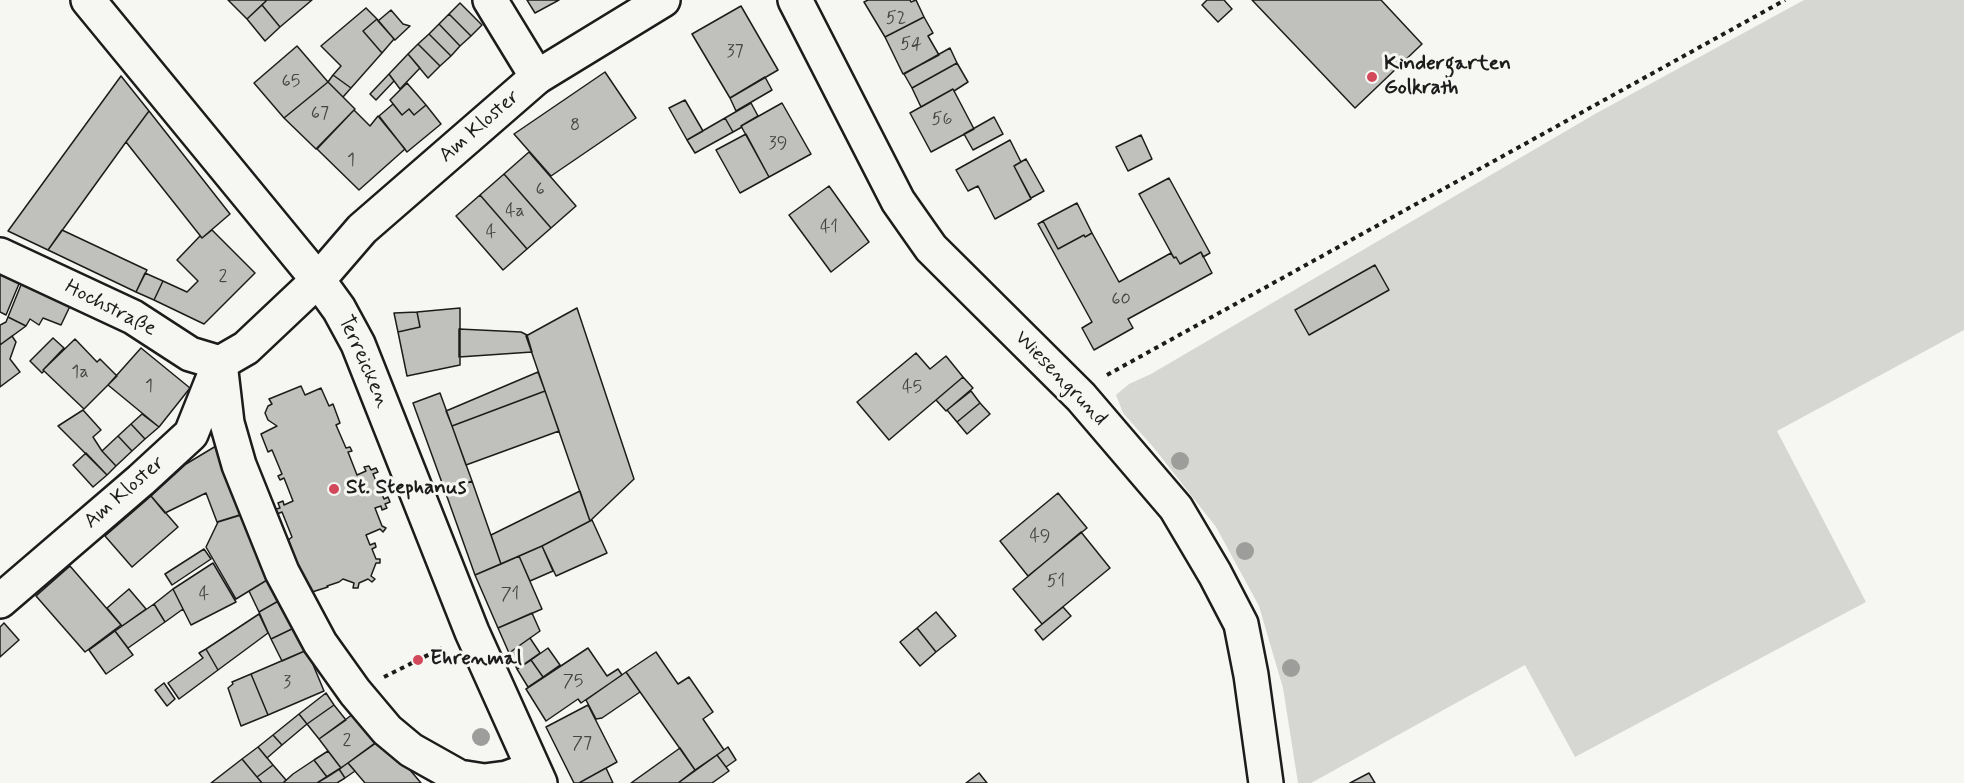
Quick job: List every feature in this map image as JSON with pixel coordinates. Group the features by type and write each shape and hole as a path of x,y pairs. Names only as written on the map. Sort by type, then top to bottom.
{"street":[{"name":"Terreicken","path":"88,0 318,280 339,309 358,344 472,632 536,776"},
{"path":"490,0 537,77"},
{"name":"Am Kloster","path":"0,601 191,434 220,363 246,348 318,280 362,229 537,77 663,0"},
{"name":"Wiesengrund","path":"795,0 898,201 931,248 1081,397 1176,508 1215,574 1240,624 1251,675 1266,783"},
{"name":"Hochstraße","path":"0,255 133,317 190,354 220,363"},
{"path":"220,363 227,423 238,465 247,487 288,582 320,644 355,692 387,730 411,750 459,777 484,781 536,776"}],"path":[{"path":"1081,397 1104,376 1785,0"},
{"path":"355,692 472,632"}],"shaded area":[{"path":"1804,0 1964,0 1964,330 1777,431 1866,602 1575,757 1525,665 1311,783 1298,783 1283,688 1259,606 1216,527 1154,448 1123,413 1116,395 1129,384 1151,374 1595,114"}],"building":[{"path":"228,0 267,0 247,19"},
{"path":"267,0 312,0 280,27 262,5"},
{"path":"527,0 559,0 535,13"},
{"path":"868,0 910,0 911,2 916,0 924,17 885,37 864,2"},
{"path":"1207,0 1224,0 1232,9 1218,22 1202,5"},
{"path":"1252,0 1381,0 1422,44 1355,108"},
{"path":"460,3 482,25 471,36 449,14"},
{"path":"262,5 280,27 265,41 247,19"},
{"path":"741,6 778,70 730,98 692,34"},
{"path":"366,8 377,19 363,31 382,53 351,88 333,75 341,66 321,46"},
{"path":"391,10 403,24 410,26 395,40 378,21"},
{"path":"449,14 471,36 460,46 439,24"},
{"path":"924,17 933,33 928,36 939,55 903,74 885,37"},
{"path":"377,19 394,39 382,53 363,31"},
{"path":"439,24 460,46 451,56 429,34"},
{"path":"429,34 451,56 440,66 418,44"},
{"path":"418,44 440,66 428,78 408,54"},
{"path":"297,46 328,82 284,118 254,83"},
{"path":"950,48 957,63 912,88 904,74"},
{"path":"408,54 420,68 400,89 389,74"},
{"path":"957,63 968,82 921,107 912,88"},
{"path":"605,72 636,118 551,176 514,134"},
{"path":"389,74 394,81 376,100 370,94"},
{"path":"333,75 351,88 343,97 328,82"},
{"path":"121,76 149,111 48,250 8,231"},
{"path":"765,77 772,90 736,111 730,98"},
{"path":"328,82 355,109 316,149 284,118"},
{"path":"407,83 426,105 414,115 409,109 402,115 390,100"},
{"path":"953,89 974,129 931,152 910,113"},
{"path":"685,100 703,131 687,140 669,108"},
{"path":"751,103 758,116 733,132 725,118"},
{"path":"782,103 811,154 769,177 741,126"},
{"path":"393,104 402,115 409,109 414,115 426,105 441,124 407,152 379,116"},
{"path":"354,110 370,126 378,116 405,149 359,190 317,149"},
{"path":"149,111 230,214 202,238 126,142"},
{"path":"994,117 1003,134 973,150 964,134"},
{"path":"725,118 733,132 695,153 687,140"},
{"path":"746,134 769,177 740,193 716,150"},
{"path":"1141,135 1152,159 1128,171 1116,147"},
{"path":"1010,140 1021,162 1014,166 1031,199 995,219 978,186 968,191 956,170"},
{"path":"529,152 576,206 551,228 504,174"},
{"path":"1026,159 1044,191 1031,198 1014,166"},
{"path":"504,174 551,228 527,249 480,195"},
{"path":"1169,178 1210,253 1203,257 1201,252 1180,264 1176,257 1174,258 1139,194"},
{"path":"829,186 869,242 831,272 789,215"},
{"path":"480,195 527,249 503,270 456,216"},
{"path":"1077,203 1092,233 1058,249 1043,221"},
{"path":"1043,221 1058,249 1092,233 1119,282 1171,253 1180,264 1201,252 1212,273 1128,319 1133,328 1094,350 1082,328 1092,322 1038,224"},
{"path":"62,230 147,270 136,292 48,250"},
{"path":"212,230 255,273 204,324 154,300 163,281 187,292 198,281 177,260 200,236 202,238"},
{"path":"1375,265 1389,290 1309,335 1295,310"},
{"path":"0,269 21,279 6,315 0,312"},
{"path":"145,273 163,281 154,300 136,292"},
{"path":"23,280 72,302 61,325 43,318 39,325 30,319 26,326 8,317"},
{"path":"460,308 460,365 407,376 398,332 420,327 417,312"},
{"path":"577,308 634,479 590,521 526,336"},
{"path":"417,312 420,327 398,332 394,313"},
{"path":"8,317 26,326 0,345 0,325 6,322"},
{"path":"459,329 521,332 527,335 532,352 459,357"},
{"path":"12,336 16,342 10,359 20,372 0,387 0,345"},
{"path":"53,338 64,348 42,373 30,361"},
{"path":"75,339 97,362 100,359 117,376 84,409 43,370"},
{"path":"141,348 190,388 159,427 108,385"},
{"path":"916,353 930,369 946,356 963,377 889,440 857,402"},
{"path":"538,372 545,391 452,426 446,411"},
{"path":"963,377 973,388 946,411 936,400"},
{"name":"St. Stephanus","path":"301,386 305,395 321,388 329,406 333,404 340,423 336,425 346,448 350,447 352,451 348,452 357,475 366,471 364,467 369,466 371,470 376,468 378,472 373,474 384,499 388,497 390,502 385,504 387,508 382,510 381,506 375,508 382,526 386,528 383,532 380,529 366,535 370,545 375,543 376,547 372,549 376,559 380,559 380,563 376,563 371,576 375,579 372,582 368,579 359,583 358,588 353,588 354,583 343,579 311,594 294,561 296,561 287,541 292,537 282,512 277,514 276,509 280,508 278,503 283,501 284,505 293,501 284,478 280,480 278,476 282,474 272,450 268,452 261,434 277,426 268,420 265,413 268,406 272,404 269,399"},
{"path":"545,391 559,431 466,465 452,426"},
{"path":"971,391 980,403 957,422 947,410"},
{"path":"440,393 472,481 445,491 413,403"},
{"path":"980,403 990,414 967,434 957,422"},
{"path":"83,410 101,430 93,437 116,466 107,475 58,426"},
{"path":"142,414 159,427 145,439 131,424"},
{"path":"131,424 145,439 132,451 118,436"},
{"path":"118,436 132,451 116,466 102,451"},
{"path":"216,446 234,477 246,513 217,522 206,493 165,513 151,496 186,464"},
{"path":"86,453 107,475 93,487 73,465"},
{"path":"472,481 501,564 475,575 445,491"},
{"path":"580,491 590,521 501,564 491,535"},
{"path":"1058,493 1087,528 1028,576 1000,541"},
{"path":"151,496 178,527 132,567 105,536"},
{"path":"241,515 272,577 236,599 206,547 218,522"},
{"path":"592,520 607,553 556,576 542,546"},
{"path":"1081,532 1110,568 1042,624 1013,589"},
{"path":"542,546 553,571 530,581 519,556"},
{"path":"204,549 211,559 172,585 165,574"},
{"path":"519,556 542,609 498,628 475,575"},
{"path":"213,563 236,602 191,625 173,589"},
{"path":"70,566 121,625 85,652 36,596"},
{"path":"272,577 282,599 259,612 249,591"},
{"path":"129,589 146,609 122,626 107,608"},
{"path":"173,589 183,609 165,622 154,604"},
{"path":"282,599 296,627 271,639 259,612"},
{"path":"154,604 165,622 128,648 115,631"},
{"path":"1063,607 1071,616 1043,640 1035,630"},
{"path":"936,612 956,636 936,652 917,628"},
{"path":"532,613 540,631 509,653 498,628"},
{"path":"259,614 268,633 218,670 206,649"},
{"path":"4,623 19,640 0,657 0,627"},
{"path":"296,627 307,650 282,661 271,639"},
{"path":"917,628 936,652 920,666 900,642"},
{"path":"115,631 133,655 106,674 89,650"},
{"path":"530,638 540,653 517,669 509,653"},
{"path":"548,648 560,665 543,677 531,660"},
{"path":"588,648 607,676 618,669 622,675 581,703 578,699 546,721 526,689"},
{"path":"206,649 218,670 179,699 168,683 203,658 199,653"},
{"path":"307,650 324,691 268,715 251,674"},
{"path":"656,652 678,684 689,677 713,712 703,719 724,750 695,770 626,672"},
{"path":"531,660 543,677 528,687 517,669"},
{"path":"626,672 640,692 602,718 596,719 586,700"},
{"path":"251,674 268,715 241,726 228,688 233,684 232,682"},
{"path":"164,683 175,699 167,706 155,690"},
{"path":"326,693 334,705 307,724 299,714"},
{"path":"334,705 346,720 319,739 307,724"},
{"path":"588,705 617,762 579,783 574,783 546,727"},
{"path":"299,714 307,724 282,745 273,735"},
{"path":"353,714 375,743 341,768 319,739"},
{"path":"273,735 282,745 267,758 258,747"},
{"path":"383,738 421,783 365,783 348,763"},
{"path":"258,747 273,765 257,777 242,759"},
{"path":"728,747 736,760 726,767 717,755"},
{"path":"680,748 695,770 678,783 631,783"},
{"path":"328,751 341,768 327,777 314,760"},
{"path":"717,755 729,771 712,783 678,783"},
{"path":"242,759 262,783 211,783"},
{"path":"314,760 327,777 317,783 283,783 293,774"},
{"path":"348,763 355,771 345,778 339,769"},
{"path":"273,765 286,780 283,783 262,783 257,777"},
{"path":"606,768 613,783 579,783"},
{"path":"339,769 345,778 337,783 317,783"},
{"path":"979,773 987,783 966,783"},
{"path":"1369,773 1375,783 1350,783"}],"place":[{"name":"Kindergarten Golkrath","path":"1372,77"},
{"name":"St. Stephanus","path":"334,489"},
{"name":"Ehrenmal","path":"418,660"}]}
